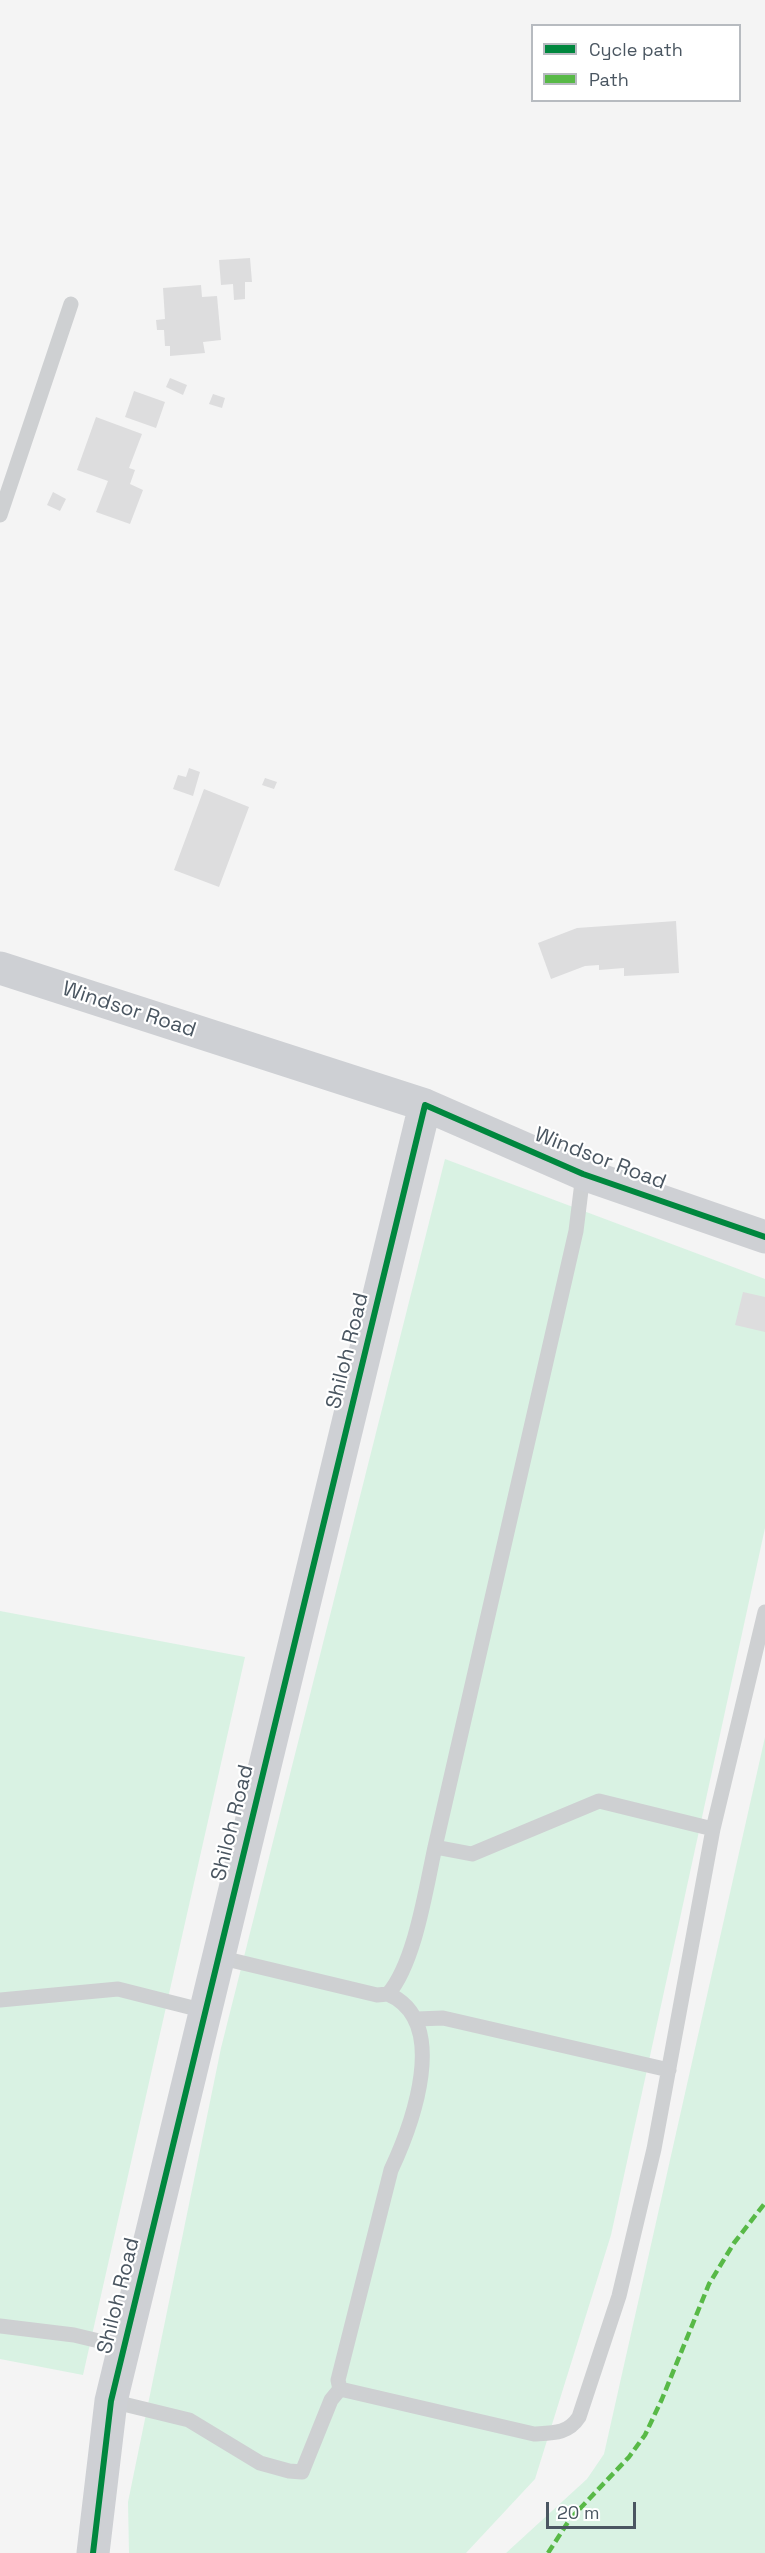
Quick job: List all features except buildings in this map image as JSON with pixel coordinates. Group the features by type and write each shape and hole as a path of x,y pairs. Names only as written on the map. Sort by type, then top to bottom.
{"main road":[{"name":"Windsor Road","path":"0,968 425,1105 584,1174 765,1236"},
{"name":"Shiloh Road","path":"93,2553 111,2401 425,1105"}],"lane":[{"path":"0,515 71,304"},
{"path":"388,1994 398,1983 415,1932 576,1232 584,1174"},
{"path":"340,2389 534,2434 559,2432 572,2428 579,2417 619,2296 654,2149 713,1829 765,1612"},
{"path":"435,1847 472,1854 599,1801 713,1829"},
{"path":"218,1957 377,1995 388,1994 400,1999 417,2019 421,2049 420,2087 406,2138 392,2170 338,2380 340,2389"},
{"path":"0,2000 118,1989 205,2011"},
{"path":"417,2019 442,2018 669,2070"},
{"path":"0,2326 74,2335 124,2347"},
{"path":"111,2401 189,2420 260,2463 302,2472 331,2400 340,2389"}],"green space":[{"path":"445,1159 765,1279 765,1528 611,2235 535,2479 466,2553 129,2553 128,2502 221,2048"},
{"path":"0,1611 245,1657 83,2375 0,2359"},
{"path":"765,1737 765,2553 506,2553 587,2479 604,2454"}],"marked path":[{"path":"548,2553 570,2519 629,2457 645,2435 709,2284 734,2243 765,2203"}],"cycle path":[{"path":"93,2553 111,2401 425,1105 583,1174 765,1237"}]}
